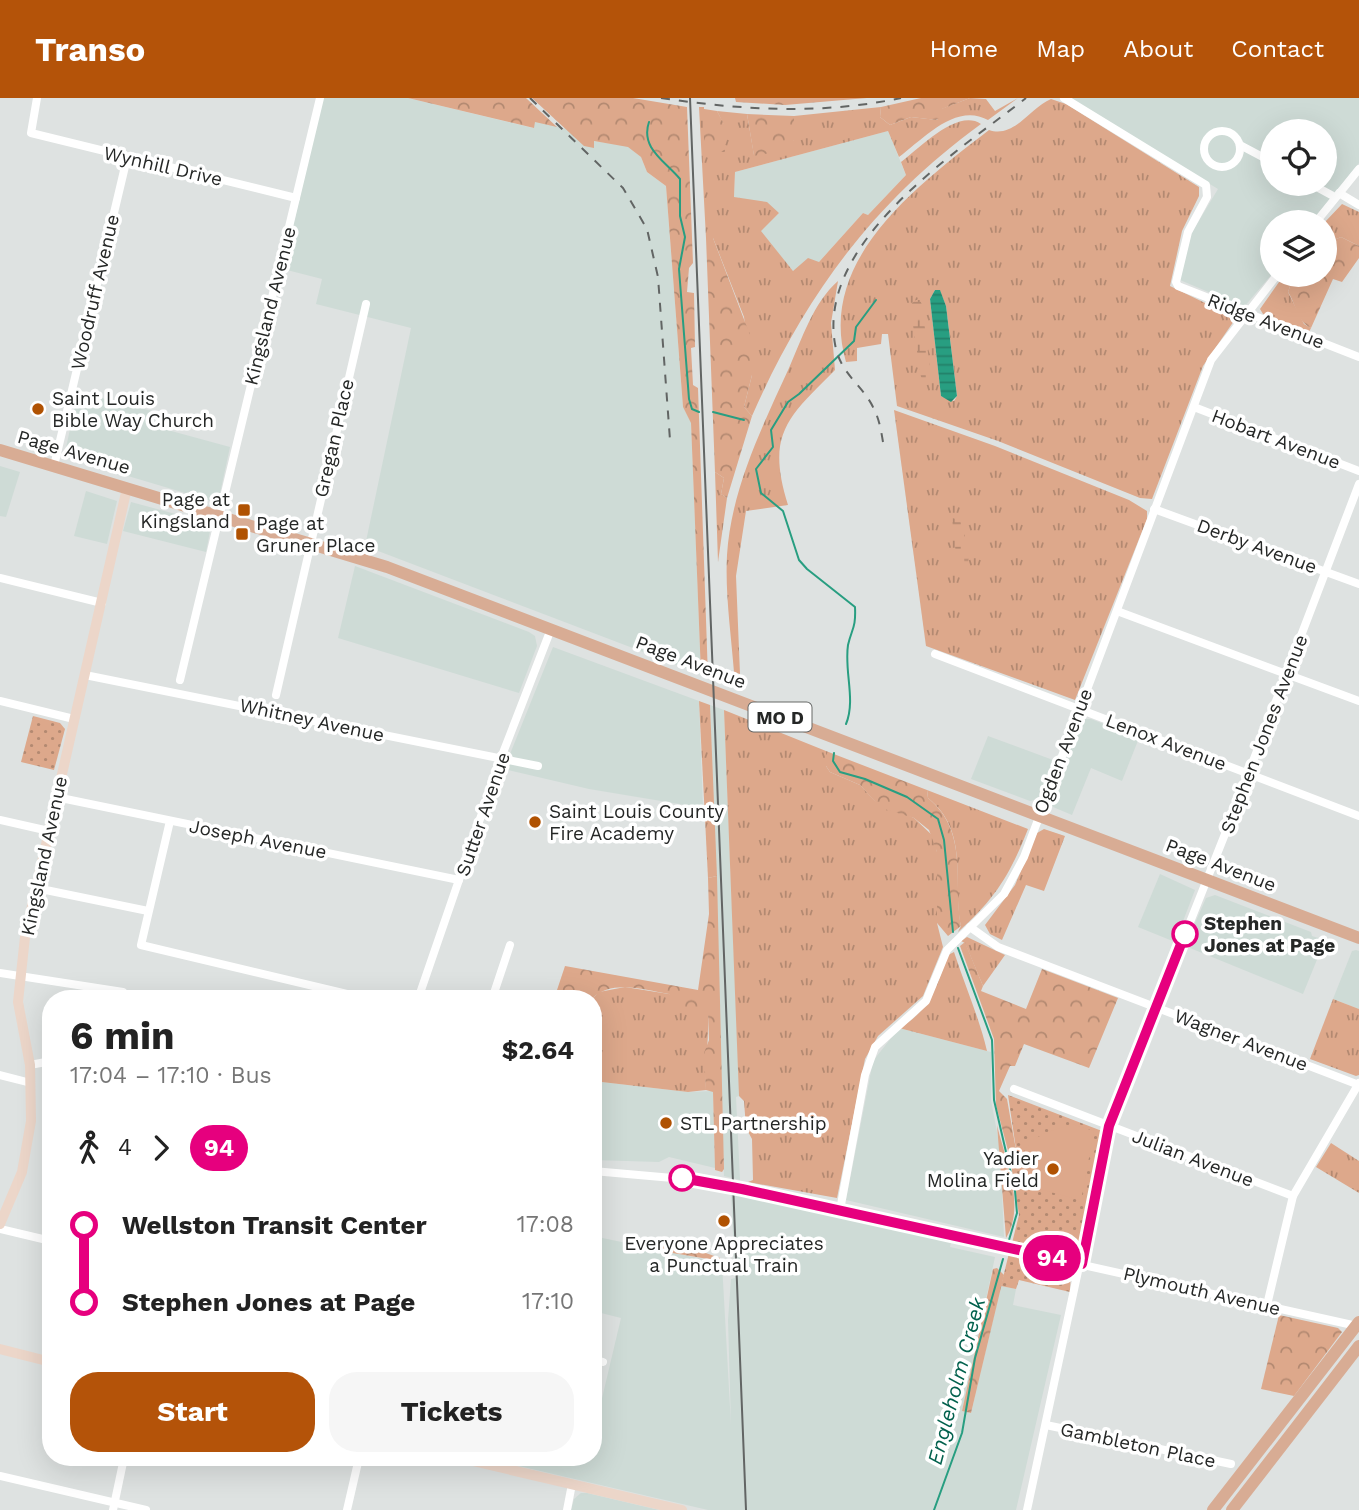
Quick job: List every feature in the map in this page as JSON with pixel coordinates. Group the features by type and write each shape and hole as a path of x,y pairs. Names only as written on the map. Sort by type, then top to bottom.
{"main road":[{"name":"Page Avenue","path":"0,450 310,541 551,629 1359,938"},
{"path":"1213,1510 1358,1324"},
{"path":"1233,1510 1359,1346"}],"street":[{"name":"Wynhill Drive","path":"37,98 31,133 296,198"},
{"name":"Kingsland Avenue","path":"180,680 320,98"},
{"name":"Ridge Avenue","path":"1064,98 1206,185 1207,197 1188,232 1176,282 1178,286 1359,357"},
{"path":"1240,145 1239,156 1225,167 1209,162 1203,151 1206,139 1215,131 1228,131 1240,145 1260,156"},
{"name":"Woodruff Avenue","path":"54,466 127,158"},
{"path":"1359,169 1337,195 1359,205"},
{"path":"1325,210 1336,196"},
{"name":"Ogden Avenue","path":"840,1210 865,1075 876,1047 926,1001 947,950 1004,894 1024,857 1212,360 1268,287"},
{"name":"Gregan Place","path":"276,695 366,304"},
{"name":"Hobart Avenue","path":"1194,407 1359,471"},
{"name":"Stephen Jones Avenue","path":"1027,1510 1082,1264 1109,1126 1359,484"},
{"name":"Kingsland Avenue","path":"0,1227 22,1173 27,1149 31,1083 18,1002 19,978 56,797 127,488"},
{"name":"Derby Avenue","path":"1154,509 1359,584"},
{"path":"0,578 102,603"},
{"path":"1117,611 1359,701"},
{"name":"Sutter Avenue","path":"421,990 501,758 551,629"},
{"name":"Lenox Avenue","path":"935,654 1359,816"},
{"name":"Whitney Avenue","path":"85,675 538,766"},
{"path":"0,701 74,719"},
{"name":"Joseph Avenue","path":"56,797 460,880"},
{"path":"0,820 49,831"},
{"path":"170,821 141,945 330,990"},
{"path":"36,888 148,911"},
{"name":"Wagner Avenue","path":"970,927 998,947 1359,1084"},
{"path":"495,990 510,944"},
{"path":"0,974 108,990"},
{"path":"30,1065 42,1063"},
{"path":"0,1076 31,1083"},
{"path":"1267,1305 1293,1196 1359,1084"},
{"name":"Julian Avenue","path":"1014,1089 1293,1196"},
{"name":"Plymouth Avenue","path":"602,1172 709,1182 1358,1324"},
{"path":"0,1227 42,1239"},
{"path":"0,1349 42,1360"},
{"name":"Gambleton Place","path":"1046,1425 1231,1464"},
{"path":"113,1506 122,1466"},
{"path":"347,1510 357,1466"},
{"path":"494,1466 682,1510"},
{"path":"0,1476 113,1506 146,1510"},
{"path":"567,1510 572,1484"}],"shaded area":[{"path":"323,98 408,98 533,128 535,121 567,129 585,146 593,141 628,146 641,157 647,172 666,186 683,407 691,422 701,674 365,546 411,328 316,304 322,279 283,269"},
{"path":"1069,98 1359,98 1359,163 1337,191 1337,119 1260,119 1260,196 1333,196 1322,210 1260,210 1261,287 1244,307 1180,280 1191,234 1218,189"},
{"path":"888,131 906,175 868,215 863,213 819,262 793,271 760,231 779,213 734,197 735,172"},
{"path":"935,290 940,290 946,306 957,396 951,402 941,396 930,299"},
{"path":"78,392 156,412 153,426 230,447 219,498 212,501 64,457"},
{"path":"0,466 20,472 6,517 0,516"},
{"path":"86,491 117,501 107,544 74,536"},
{"path":"131,502 209,523 211,526 206,552 123,531"},
{"path":"355,566 535,636 537,646 519,693 338,638"},
{"path":"553,647 699,701 703,808 589,789 504,769"},
{"path":"710,705 724,710 739,1081 739,1096 736,1097 740,1180 724,1176"},
{"path":"1081,719 1091,719 1139,738 1122,781 1091,768 1072,815 1053,807 1050,800"},
{"path":"988,736 1053,760 1038,799 1030,801 971,779"},
{"path":"1160,874 1195,890 1175,942 1138,927"},
{"path":"1215,895 1311,932 1312,936 1325,940 1303,994 1185,946 1206,898"},
{"path":"1352,951 1359,951 1359,1009 1333,999"},
{"path":"899,1028 991,1052 991,1100 1000,1148 1004,1237 846,1200 873,1061"},
{"path":"602,1082 688,1092 713,1091 715,1168 669,1157 659,1162 602,1160"},
{"path":"731,1193 951,1242 950,1247 995,1257 962,1411 971,1413 1001,1286 1016,1289 1013,1305 1061,1315 1016,1510 708,1510 518,1466 602,1466 602,1398 621,1318 602,1313 602,1238 722,1263 731,1425 728,1320 731,1279 735,1278"},
{"path":"581,1493 659,1510 571,1510 574,1499"}],"green space":[{"path":"408,98 526,98 557,127 535,122 534,128"},
{"path":"532,98 633,98 687,107 693,263 689,268 687,292 694,293 695,347 691,348 693,385 698,388 708,677 701,674 691,423 683,407 666,186 647,172 641,157 628,147 594,141 594,148 584,146"},
{"path":"735,98 867,98 785,105 736,102"},
{"path":"921,98 970,98 942,109 942,116 936,120 911,117 890,125 880,117 881,107"},
{"path":"970,98 986,99 995,111 1018,98 988,120 976,116 952,119 940,125 899,157 888,131 735,172 734,197 767,202 779,213 761,231 793,271 808,258 819,262 863,213 868,215 906,175 901,162 928,140 961,121 981,124 908,186 875,219 846,254 795,330 752,416 744,407 752,375 744,317 713,238 706,238 699,107 704,107 704,113 724,125 717,111 747,114 754,155 794,140 794,116 881,107 880,117 890,125 911,117 937,120 941,109"},
{"path":"1051,99 1066,104 1199,187 1199,196 1182,231 1170,286 1236,318 1203,366 1152,499 1140,498 998,441 897,406 888,334 882,334 881,344 857,348 857,361 846,362 841,325 846,290 859,258 880,228 932,175 989,130 1006,130","holes":["935,290 940,291 946,306 957,396 954,401 941,396 930,299"]},
{"path":"704,109 717,111 724,124 725,152 704,151"},
{"path":"747,114 794,116 794,140 789,149 754,156"},
{"path":"1342,204 1359,212 1359,246 1341,237 1337,239 1336,210"},
{"path":"1341,237 1359,246 1359,258 1342,282 1337,280 1337,239"},
{"path":"706,238 713,238 753,343 752,375 744,407 752,416 727,498 721,494 724,478 715,472"},
{"path":"838,281 831,323 835,370 793,415 781,444 779,461 788,505 746,511 736,576 740,674 734,672 727,584 727,555 735,507 749,459 804,334 822,300"},
{"path":"1276,287 1290,287 1288,292 1304,324 1311,328 1309,332 1263,314 1260,309"},
{"path":"1290,287 1329,287 1311,328 1300,317 1288,292"},
{"path":"920,300 922,305 931,377 927,385 921,377 911,312 911,304"},
{"path":"894,410 995,446 1129,500 1147,511 1147,519 1075,700 926,646"},
{"path":"715,472 724,478 721,494 727,498 718,562"},
{"path":"952,518 960,520 970,553 967,566 957,564"},
{"path":"699,701 710,705 717,876 708,878"},
{"path":"724,710 826,751 826,766 830,772 860,785 875,801 914,818 934,837 937,852 937,923 943,947 923,996 878,1036 865,1059 837,1198 748,1182 753,1180 752,1139 746,1128 744,1101 739,1096"},
{"path":"33,716 60,723 65,729 54,770 21,762"},
{"path":"826,751 927,790 928,798 941,811 949,826 957,857 961,926 948,936 937,923 937,852 929,830 914,818 881,808 860,785 830,772 826,766"},
{"path":"927,790 1028,829 1015,860 992,897 958,932 961,926 955,841 941,811 928,798"},
{"path":"1044,829 1065,836 1044,891 1026,885 1002,940 990,934 985,925 1015,885 1037,833"},
{"path":"717,876 722,1172 715,1170 713,1092 706,1090 704,1053 709,1040 708,1014 695,1014 680,1009 669,994 639,989 618,988 602,992 602,990 557,990 565,966 698,990 709,914 708,878"},
{"path":"967,937 1005,955 983,986 965,943 961,941"},
{"path":"965,942 983,986 981,991 1026,1009 1042,969 1118,998 1089,1068 1024,1044 1015,1066 1010,1066 999,1091 1007,1099 1016,1150 1010,1158 996,1105 994,1039 960,946"},
{"path":"954,952 987,1051 899,1028 925,1006 948,955"},
{"path":"625,987 669,994 708,1014 706,1090 688,1092 602,1082 602,991"},
{"path":"1333,999 1359,1009 1359,1075 1356,1076 1310,1059"},
{"path":"1008,1095 1102,1131 1079,1251 1075,1255 1012,1243 1019,1215 1010,1158 1016,1149"},
{"name":"Yadier Molina Field","path":"1072,1124 1094,1131 1082,1195 1076,1199 1021,1184 1022,1158 1031,1142 1048,1132"},
{"path":"997,1125 1014,1197 1012,1225 1006,1238"},
{"path":"1331,1143 1359,1161 1359,1193 1316,1167"},
{"path":"633,1240 700,1251 720,1258 720,1261 637,1247 631,1244"},
{"path":"1009,1253 1071,1268 1070,1292 1019,1280 1016,1289 1001,1286"},
{"path":"997,1268 1004,1275 971,1413 962,1411 993,1269"},
{"path":"1279,1315 1338,1328 1342,1332 1294,1396 1261,1389"}],"waterway":[{"name":"Engleholm Creek","path":"649,122 647,131 651,147 680,179 680,216 685,237 679,269 689,399 692,409 699,412"},
{"name":"Engleholm Creek","path":"846,724 850,705 847,655 855,607 799,560 783,511 761,493 756,469 773,447 771,430 788,402 854,341 856,327 876,300"},
{"name":"Engleholm Creek","path":"713,412 744,420"},
{"name":"Engleholm Creek","path":"834,753 833,761 840,772 865,779 907,797 938,819 944,840 953,932"},
{"name":"Engleholm Creek","path":"958,948 992,1040 994,1100 1015,1191 1017,1213 1009,1240"},
{"name":"Engleholm Creek","path":"934,1510 962,1433 975,1358 1003,1259"}],"tram line":[{"path":"690,98 746,1510"}],"railway":[{"path":"530,98 623,188 647,229 658,277 670,440"},
{"path":"661,98 781,109 841,107 901,98"},
{"path":"883,442 875,411 841,363 835,344 835,306 848,270 869,235 930,172 1026,98"}],"bus line":[{"name":"94","path":"682,1178 1082,1264 1109,1126 1185,934"}],"place":[{"name":"Saint Louis Bible Way Church","path":"38,409"},
{"name":"Page at Kingsland","path":"244,510"},
{"name":"Page at Gruner Place","path":"242,534"},
{"name":"Saint Louis County Fire Academy","path":"535,822"},
{"name":"Stephen Jones at Page","path":"1185,934"},
{"name":"STL Partnership","path":"666,1123"},
{"name":"Yadier Molina Field","path":"1053,1169"},
{"name":"Everyone Appreciates a Punctual Train","path":"724,1221"}]}
